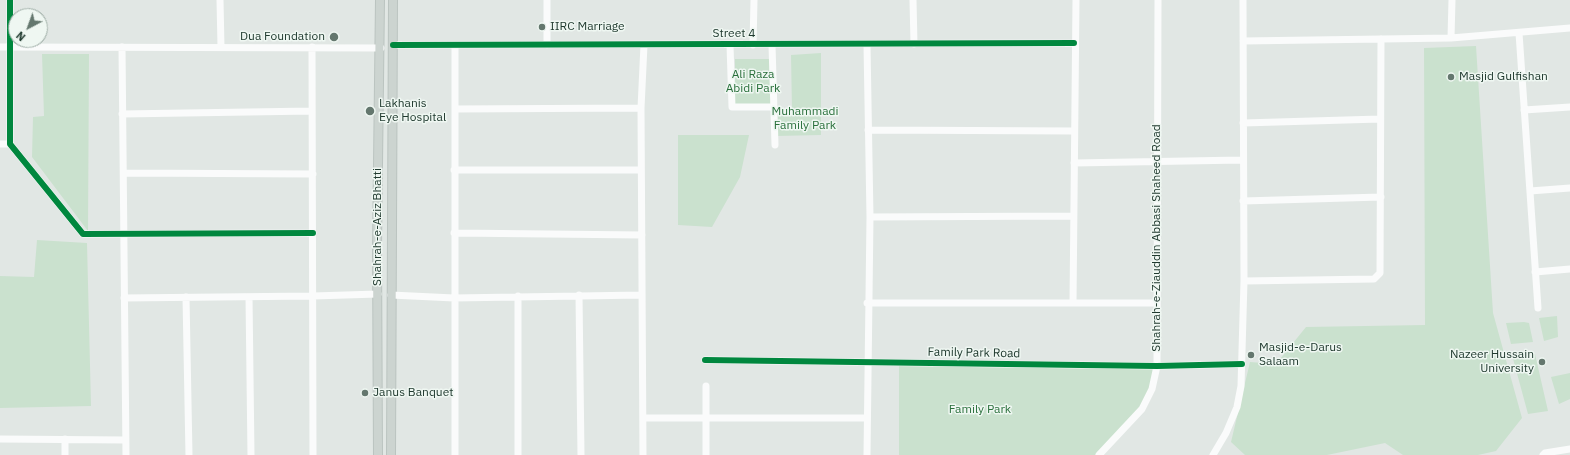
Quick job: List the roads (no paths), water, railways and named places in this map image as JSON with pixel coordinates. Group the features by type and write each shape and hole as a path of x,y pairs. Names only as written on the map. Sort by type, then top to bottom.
{"main road":[{"name":"Shahrah-e-Aziz Bhatti","path":"378,455 377,247 381,48 380,0"},
{"name":"Shahrah-e-Aziz Bhatti","path":"390,455 393,46 392,0"}],"street":[{"path":"220,0 221,47"},
{"path":"547,0 547,45"},
{"path":"753,45 754,0"},
{"path":"913,0 914,44"},
{"path":"1073,303 1074,43 1076,0"},
{"name":"Shahrah-e-Ziauddin Abbasi Shaheed Road","path":"1098,455 1142,409 1152,389 1157,366 1158,0"},
{"path":"1213,455 1226,433 1237,407 1241,386 1244,281 1242,201 1243,0"},
{"path":"1451,38 1452,0"},
{"path":"1242,41 1451,38 1570,28"},
{"path":"1519,33 1538,308"},
{"path":"1244,281 1374,279 1378,277 1380,273 1381,197 1381,39"},
{"name":"Street 4","path":"393,46 1074,43"},
{"path":"455,45 455,455"},
{"path":"643,455 641,108 644,45"},
{"path":"730,45 732,107 774,108"},
{"path":"772,45 775,145"},
{"path":"867,45 870,217 867,303 867,455"},
{"path":"48,47 381,48"},
{"path":"122,47 126,455"},
{"path":"312,47 313,455"},
{"path":"11,48 10,144 83,234 313,233"},
{"path":"1524,110 1570,107"},
{"path":"454,109 641,108"},
{"path":"122,114 312,111"},
{"path":"1243,123 1380,119"},
{"path":"868,130 1074,131"},
{"path":"0,144 10,144"},
{"path":"1074,163 1242,160"},
{"path":"454,170 642,170"},
{"path":"124,173 313,174"},
{"path":"1530,191 1570,188"},
{"path":"1242,201 1381,197"},
{"path":"870,217 1073,216"},
{"path":"454,233 642,235"},
{"path":"1535,272 1570,269"},
{"path":"124,298 378,294"},
{"path":"391,294 454,298 642,295"},
{"path":"579,295 581,455"},
{"path":"518,296 518,455"},
{"path":"186,297 189,455"},
{"path":"250,297 251,455"},
{"path":"867,303 1157,303"},
{"name":"Family Park Road","path":"705,360 1157,366 1242,364"},
{"path":"706,386 706,455"},
{"path":"642,418 867,418"},
{"path":"0,439 125,440"},
{"path":"65,439 66,455"},
{"path":"1543,455 1545,453 1570,449"}],"place":[{"name":"IIRC Marriage","path":"542,27"},
{"name":"Dua Foundation","path":"334,37"},
{"name":"Masjid Gulfishan","path":"1451,77"},
{"name":"Lakhanis Eye Hospital","path":"370,111"},
{"name":"Masjid-e-Darus Salaam","path":"1251,355"},
{"name":"Nazeer Hussain University","path":"1542,362"},
{"name":"Janus Banquet","path":"365,393"}],"park label":[{"name":"Ali Raza Abidi Park","path":"753,82"},
{"name":"Muhammadi Family Park","path":"805,119"},
{"name":"Family Park","path":"980,410"}]}
